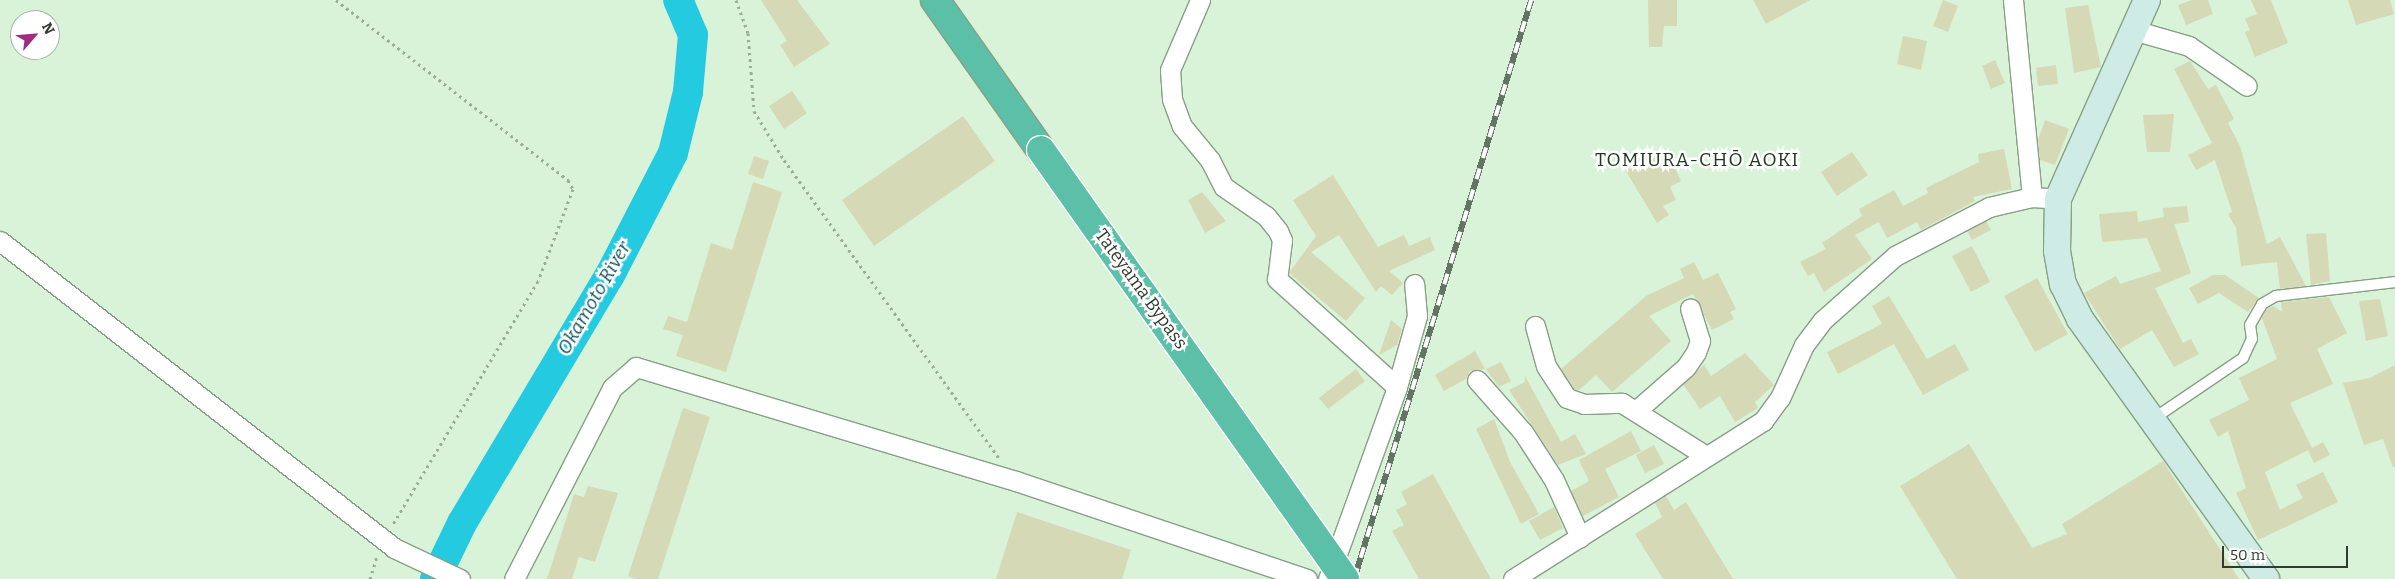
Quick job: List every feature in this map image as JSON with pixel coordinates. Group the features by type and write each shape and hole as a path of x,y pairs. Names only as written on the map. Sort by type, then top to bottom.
{"highway":[{"name":"Tateyama Bypass","path":"935,0 1345,579"}],"street":[{"path":"1200,0 1170,70 1172,99 1182,126 1210,160 1224,188 1266,216 1278,231 1282,240 1277,279 1397,387"},
{"path":"2013,0 2032,197"},
{"path":"2147,0 2058,199 2057,251 2063,284 2080,319 2266,579"},
{"path":"2133,30 2189,46 2247,86"},
{"path":"1513,579 1762,421 1780,398 1804,345 1822,320 1871,274 1922,238 1989,208 2032,197 2058,199"},
{"path":"0,241 388,543 460,579"},
{"path":"1328,579 1397,387 1417,316 1414,284"},
{"path":"1636,410 1686,367 1696,352 1700,341 1690,309"},
{"path":"1535,326 1546,366 1567,398 1584,404 1622,403 1636,410 1706,456"},
{"path":"514,579 612,388 636,368 1016,481 1307,579"},
{"path":"1477,380 1528,440 1554,480 1580,537"}],"lane":[{"path":"2153,419 2243,358 2252,339 2250,325 2262,304 2276,296 2395,282"}],"path":[{"path":"336,0 568,180 572,189 538,281 388,543 370,579"},
{"path":"736,0 748,33 754,112 784,160 1016,481"}],"building":[{"path":"761,0 797,0 830,44 794,67 780,45 787,41"},
{"path":"1648,0 1677,0 1677,26 1664,26 1662,47 1649,47"},
{"path":"1753,0 1810,0 1766,24"},
{"path":"1943,0 1958,6 1948,32 1933,26"},
{"path":"2192,0 2208,0 2213,14 2186,25 2178,5"},
{"path":"2251,0 2271,0 2288,43 2255,57 2245,32 2250,30 2245,19 2257,14"},
{"path":"2348,0 2390,0 2394,14 2356,25"},
{"path":"2088,5 2101,67 2074,73 2065,8"},
{"path":"1903,36 1927,41 1921,70 1897,64"},
{"path":"1995,60 2005,83 1991,89 1982,66"},
{"path":"2190,61 2208,89 2216,85 2234,119 2228,123 2240,146 2267,244 2280,237 2306,286 2280,289 2277,262 2241,266 2236,228 2228,214 2232,212 2215,160 2196,170 2188,155 2212,143 2174,69"},
{"path":"2056,65 2058,84 2038,86 2036,68"},
{"path":"792,91 807,113 784,129 769,106"},
{"path":"2174,114 2170,152 2147,152 2143,115"},
{"path":"963,116 995,161 874,246 842,200"},
{"path":"2045,120 2069,129 2055,165 2040,160 2038,140"},
{"path":"2004,149 2012,189 1973,197 1975,201 1921,230 1917,222 1887,238 1879,222 1855,235 1872,259 1824,292 1814,273 1808,276 1800,262 1826,249 1822,243 1862,216 1859,209 1894,190 1903,206 1928,193 1926,188 1979,162 1978,154"},
{"path":"1657,150 1665,165 1672,162 1681,181 1670,187 1676,200 1663,206 1669,215 1657,223 1623,166"},
{"path":"1852,152 1868,175 1837,196 1821,172"},
{"path":"754,156 769,161 763,179 748,174"},
{"path":"1333,175 1378,247 1404,235 1409,246 1430,237 1435,250 1389,271 1403,283 1392,295 1381,286 1376,292 1339,235 1311,252 1365,298 1346,321 1289,273 1316,236 1293,200"},
{"path":"753,182 782,192 726,372 676,356 683,335 663,329 668,316 687,322 711,243 732,250"},
{"path":"1202,192 1226,221 1205,233 1188,200"},
{"path":"2187,206 2189,222 2174,224 2191,273 2155,288 2183,343 2191,339 2199,354 2174,367 2152,330 2120,349 2084,293 2116,276 2120,284 2161,271 2147,238 2102,242 2099,214 2137,211 2138,222 2164,217 2163,208"},
{"path":"1986,221 1991,230 1972,240 1967,231"},
{"path":"2326,233 2330,281 2311,285 2306,234"},
{"path":"1972,246 1990,282 1971,292 1952,256"},
{"path":"1694,262 1703,280 1718,273 1736,309 1730,312 1734,319 1712,330 1693,294 1649,316 1671,341 1612,392 1596,375 1579,390 1574,389 1561,369 1646,296 1684,278 1680,269"},
{"path":"2213,275 2225,275 2259,298 2248,312 2219,293 2198,304 2189,288"},
{"path":"2037,278 2068,334 2035,352 2004,296"},
{"path":"1889,296 1927,359 1955,344 1969,370 1923,395 1894,344 1838,374 1827,352 1882,324 1872,306"},
{"path":"2329,297 2347,333 2317,349 2333,384 2290,403 2312,448 2323,442 2330,455 2314,463 2308,450 2265,472 2280,510 2303,498 2296,485 2323,472 2338,502 2258,540 2236,493 2246,488 2228,431 2218,437 2209,420 2249,400 2239,378 2277,359 2262,318 2267,309 2273,306 2282,312 2281,302"},
{"path":"2380,299 2388,336 2366,341 2359,301"},
{"path":"1391,320 1402,329 1397,345 1379,355"},
{"path":"1475,351 1485,369 1470,371 1466,379 1444,391 1435,375"},
{"path":"1745,353 1774,385 1755,402 1758,408 1735,422 1720,396 1700,409 1683,384 1704,365 1711,376"},
{"path":"1501,362 1511,381 1499,387 1486,369"},
{"path":"2395,365 2395,467 2393,467 2383,439 2364,445 2343,383 2370,378"},
{"path":"1356,369 1365,381 1328,409 1319,398"},
{"path":"1525,376 1561,442 1575,434 1586,454 1558,465 1509,390 1525,382"},
{"path":"683,408 710,417 658,579 636,579 628,576"},
{"path":"1494,419 1510,462 1539,514 1521,524 1476,429"},
{"path":"1631,431 1641,451 1605,469 1619,497 1583,516 1571,491 1589,481 1579,460"},
{"path":"1969,444 2032,548 2067,534 2062,524 2163,461 2239,579 1957,579 1900,486"},
{"path":"1654,445 1664,464 1645,473 1636,455"},
{"path":"1433,474 1491,579 1419,579 1392,531 1404,525 1396,510 1407,504 1401,492"},
{"path":"588,486 618,493 595,562 579,557 572,579 547,579 574,494 584,497"},
{"path":"1666,496 1674,510 1686,502 1733,579 1663,579 1635,534 1662,517 1655,503"},
{"path":"1554,507 1563,528 1540,540 1529,521"},
{"path":"1017,512 1131,550 1122,579 996,579"}],"waterway":[{"name":"Okamoto River","path":"435,579 462,523 610,275 673,153 688,92 693,35 678,0"}],"railway":[{"path":"1354,579 1531,0"}],"district":[{"name":"TOMIURA-CHŌ AOKI","path":"1697,160"}]}
